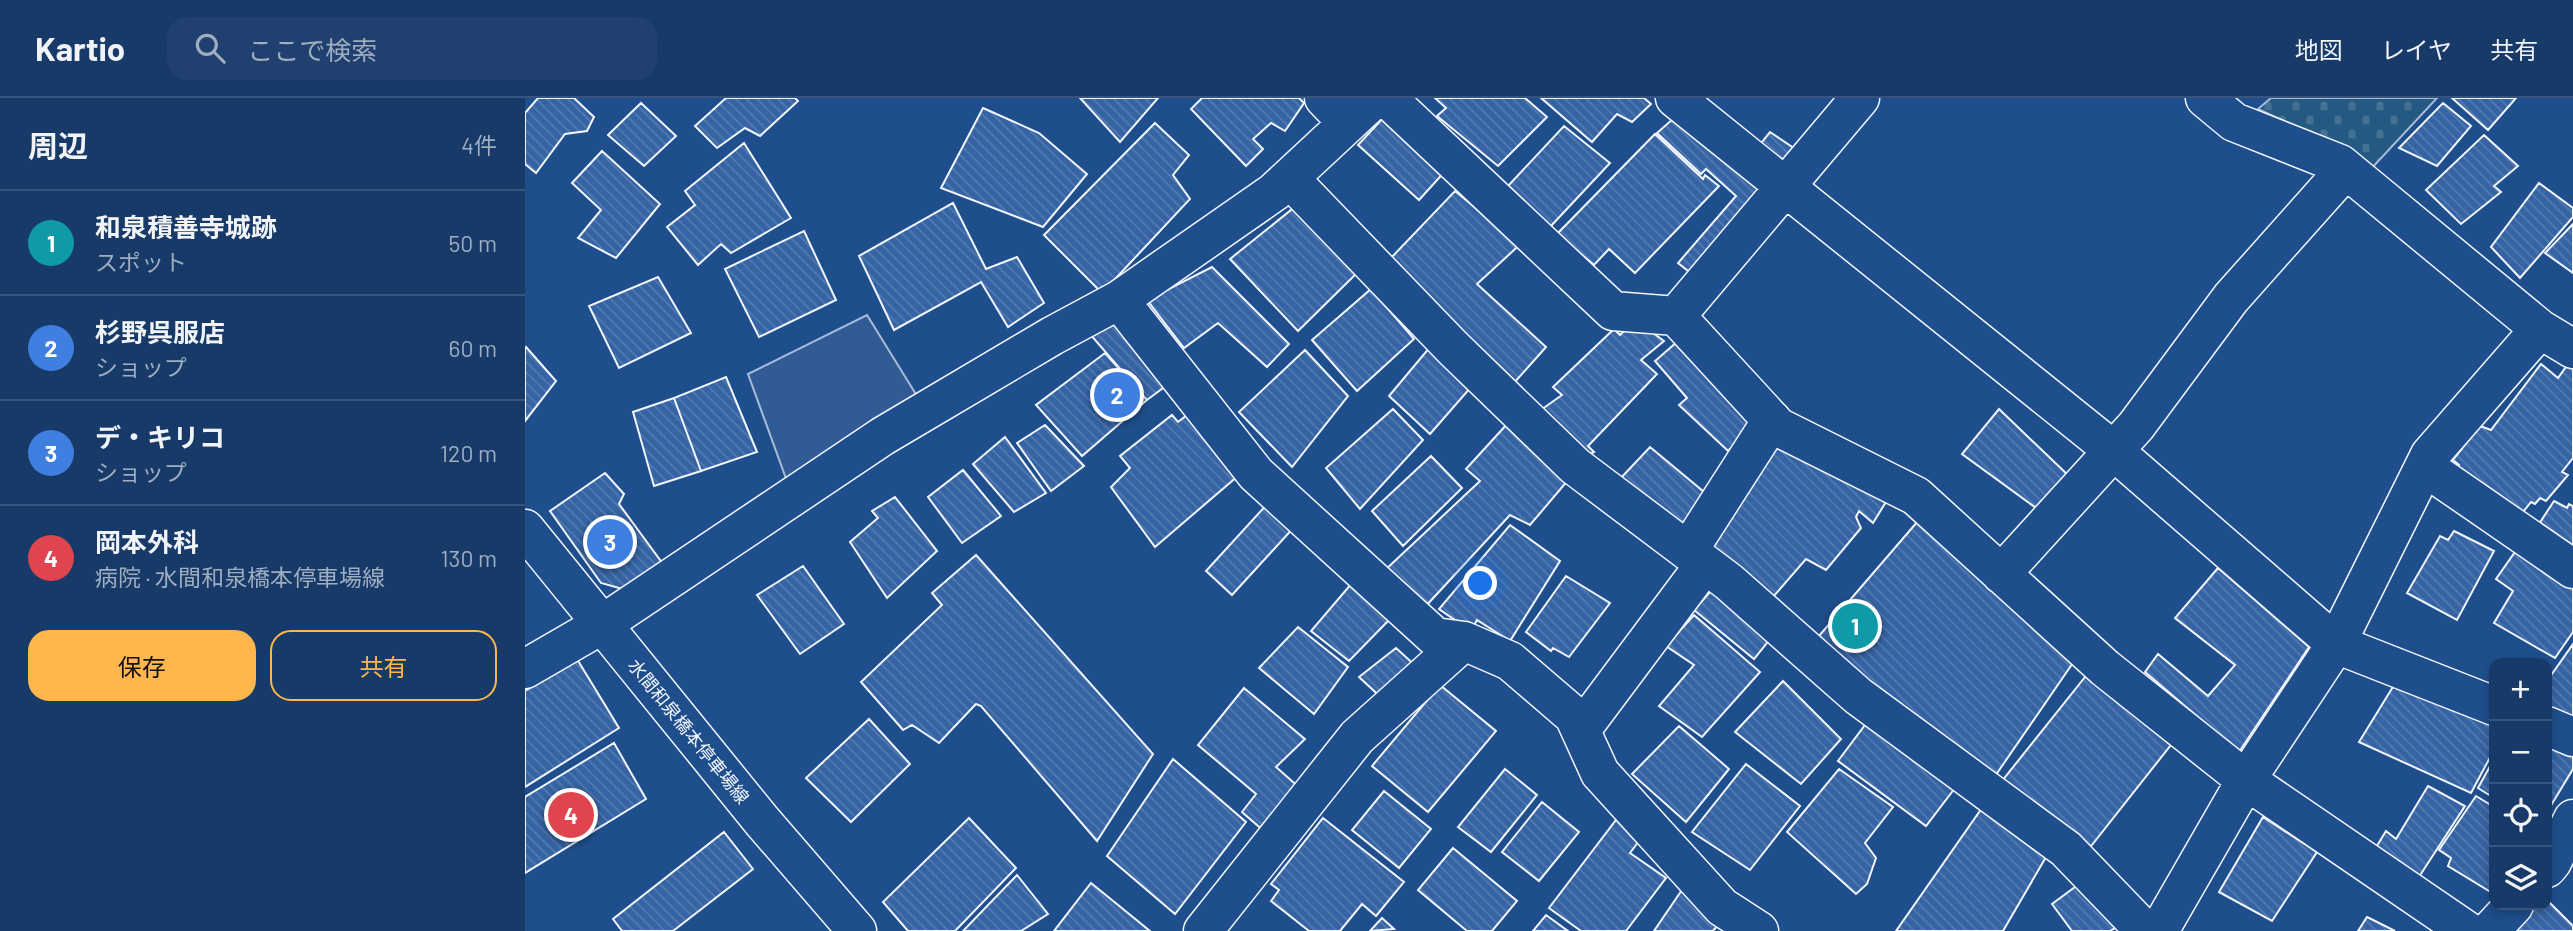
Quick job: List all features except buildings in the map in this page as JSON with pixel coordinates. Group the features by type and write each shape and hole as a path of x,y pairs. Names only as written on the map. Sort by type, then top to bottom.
{"street":[{"path":"1387,98 1613,311 1676,316 1778,427 1916,496 2105,668 2246,780 2467,931"},
{"path":"1675,98 2114,451 2336,644 2489,704"},
{"path":"1676,316 1860,98"},
{"path":"2205,98 2234,121 2340,164 2540,329 2573,349"},
{"path":"525,669 601,625 883,436 1052,336 1119,300 1275,192 1349,106"},
{"path":"2001,574 2136,426 2231,298 2346,169"},
{"path":"1289,178 1453,348 1574,466 1729,582 1859,696 2066,849 2145,931"},
{"path":"1119,300 1256,474 1435,637 1464,641 1510,662 1574,716 1599,773 1739,926"},
{"path":"2159,931 2246,780 2336,644 2430,455 2540,329"},
{"path":"1581,730 1697,557 1772,420"},
{"path":"2424,467 2573,569"},
{"name":"水間和泉橋本停車場線","path":"525,529 762,821 857,931"},
{"path":"1203,931 1357,737 1464,641"},
{"path":"2552,728 2573,737"},
{"path":"2552,862 2573,819"},
{"path":"2490,931 2509,910"}],"green space":[{"path":"2271,98 2437,98 2371,169 2342,148 2258,109"}],"shaded area":[{"path":"867,315 917,396 788,484 748,374"}],"place":[{"name":"杉野呉服店","path":"1117,395"},
{"name":"デ・キリコ","path":"610,542"},
{"name":"和泉積善寺城跡","path":"1855,626"},
{"name":"岡本外科","path":"571,815"}]}
